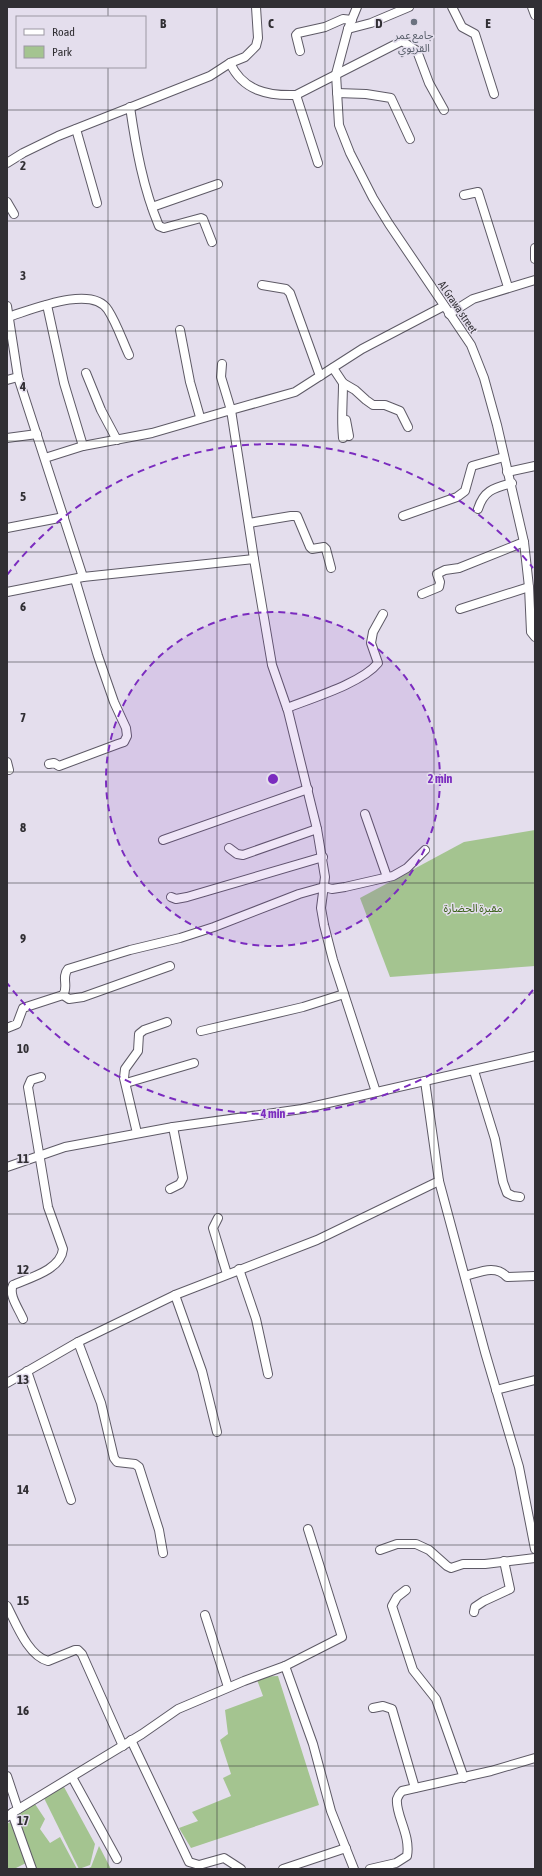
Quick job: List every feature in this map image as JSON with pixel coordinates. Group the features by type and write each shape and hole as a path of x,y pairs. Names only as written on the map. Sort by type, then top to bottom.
{"street":[{"path":"7,163 23,153 76,129 210,76 225,68 230,63 245,57 256,46 258,38 256,7"},
{"name":"Al Grawa street","path":"357,7 348,29 336,74 339,125 350,153 389,224 470,345 484,378 497,425 507,472 512,483 524,542 529,587 531,632 535,637"},
{"path":"348,29 371,24 409,7"},
{"path":"452,7 462,27 475,34 494,94"},
{"path":"532,7 535,15"},
{"path":"300,51 296,36 298,33 325,27 343,19 352,20"},
{"path":"230,63 236,76 261,91 277,96 296,95 402,41 417,50 429,84 444,110"},
{"path":"337,93 366,94 391,98 410,139"},
{"path":"296,95 318,163"},
{"path":"130,107 138,157 152,207 160,228 203,219 212,242"},
{"path":"76,129 97,203"},
{"path":"152,207 218,184"},
{"path":"464,195 478,192 508,287"},
{"path":"7,202 14,214"},
{"path":"535,248 535,259"},
{"path":"449,314 473,299 508,287 535,280"},
{"path":"262,285 286,289 290,293 320,376"},
{"path":"8,317 47,305 88,298 99,302 108,310 129,355"},
{"path":"47,305 64,383 83,446"},
{"path":"7,306 18,377 64,517 98,656 114,702 126,728 127,736 124,742 59,766 54,763 49,764"},
{"path":"45,458 83,446 152,433 200,417 295,392 362,349 444,306"},
{"path":"180,330 190,382 200,417"},
{"path":"222,364 221,377 230,410 272,665 287,708 308,789 323,857 324,887 322,915 333,960 376,1092"},
{"path":"333,368 343,383 355,390 373,405 385,405 400,411 408,427"},
{"path":"86,373 101,410 117,440"},
{"path":"7,380 18,377"},
{"path":"343,383 343,406 340,418 346,437"},
{"path":"7,438 37,434"},
{"path":"403,516 457,497 465,491 472,466 504,457"},
{"path":"507,472 535,466"},
{"path":"478,509 482,497 497,487 512,483"},
{"path":"249,523 297,516 310,547 312,549 324,547 326,549 331,568"},
{"path":"7,528 64,517"},
{"path":"422,594 439,587 440,582 437,574 446,570 460,568 524,542"},
{"path":"7,592 79,578 254,559"},
{"path":"460,609 529,587"},
{"path":"287,708 345,685 375,668 378,663 370,643 373,632 383,614"},
{"path":"163,840 308,789"},
{"path":"365,814 387,877"},
{"path":"228,848 237,854 243,855 317,829"},
{"path":"7,1028 17,1024 23,1008 63,994 66,990 65,974 68,969 214,927 284,898 324,887 338,889 398,874 418,859 425,850"},
{"path":"171,897 176,899 187,897 323,857"},
{"path":"63,994 69,999 83,997 170,966"},
{"path":"201,1032 303,1007 344,994"},
{"path":"137,1133 126,1083 125,1068 137,1054 139,1034 144,1030 167,1022"},
{"path":"7,1167 65,1147 173,1127 302,1109 535,1056"},
{"path":"126,1083 194,1062"},
{"path":"474,1071 495,1139 503,1182 507,1192 513,1196 520,1197"},
{"path":"23,1319 12,1294 11,1288 13,1285 52,1267 63,1251 48,1206 28,1084 33,1079 41,1077"},
{"path":"425,1081 439,1181 496,1390 524,1486 535,1549"},
{"path":"170,1189 180,1184 184,1178 173,1127"},
{"path":"7,1383 78,1342 175,1295 317,1240 439,1181"},
{"path":"218,1218 213,1228 227,1274"},
{"path":"239,1269 256,1319 268,1374"},
{"path":"465,1276 495,1269 500,1271 507,1278 535,1276"},
{"path":"175,1295 202,1371 217,1432"},
{"path":"78,1342 100,1403 114,1458 117,1462 135,1464 139,1467 159,1530 163,1553"},
{"path":"26,1371 71,1500"},
{"path":"496,1390 535,1380"},
{"path":"13,1813 123,1746 178,1708 228,1687 285,1666 342,1637 308,1529"},
{"path":"380,1550 397,1544 416,1544 429,1550 451,1568 463,1564 484,1564 535,1558"},
{"path":"474,1612 475,1607 484,1601 510,1590 504,1561"},
{"path":"406,1590 393,1602 395,1614 413,1670 436,1699 464,1778"},
{"path":"7,1606 31,1650 38,1656 48,1661 75,1650 78,1650 82,1654 123,1746"},
{"path":"205,1615 228,1687"},
{"path":"285,1666 313,1744 331,1811 354,1869"},
{"path":"373,1708 383,1706 392,1709 415,1788"},
{"path":"131,1740 189,1862 199,1865 224,1858 241,1869"},
{"path":"370,1869 396,1863 407,1856 407,1835 397,1798 402,1791 464,1778 535,1758"},
{"path":"7,1776 13,1813 29,1868"},
{"path":"72,1777 116,1859"},
{"path":"283,1869 346,1848"}],"green space":[{"name":"مقبرة الحضارة","path":"535,830 535,966 390,977 360,898 464,842"},
{"path":"278,1676 319,1805 191,1848 179,1828 198,1821 192,1812 231,1796 223,1778 231,1774 220,1740 228,1734 225,1710 263,1696 256,1677"},
{"path":"64,1787 95,1844 90,1865 79,1869 43,1796"},
{"path":"35,1804 45,1819 40,1829 50,1843 60,1837 77,1869 35,1869 15,1815"},
{"path":"13,1820 28,1862 14,1869 7,1869 7,1824"},
{"path":"99,1846 111,1869 87,1869 91,1867"}],"place":[{"name":"جامع عمر القريوي","path":"414,22"}]}
